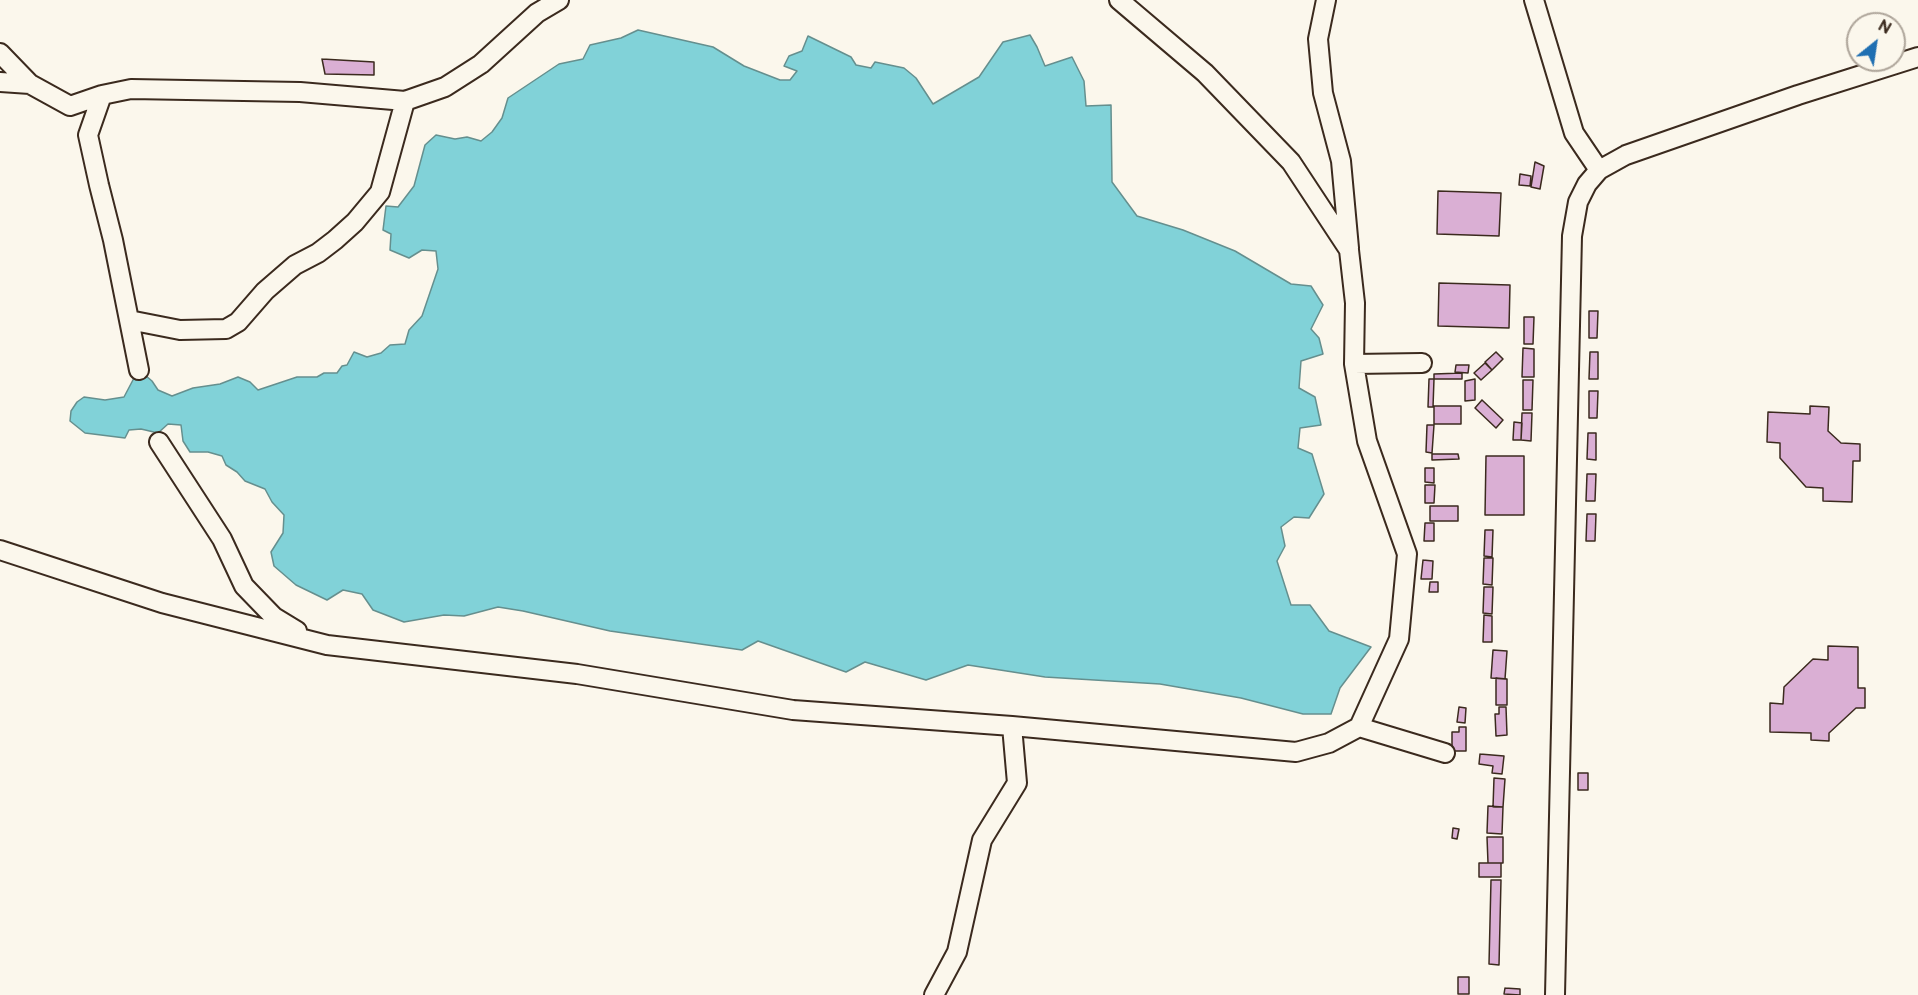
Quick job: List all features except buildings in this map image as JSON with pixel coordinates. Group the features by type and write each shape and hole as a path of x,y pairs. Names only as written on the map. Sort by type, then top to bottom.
{"street":[{"path":"70,106 102,95 131,89 300,92 405,101 445,87 481,64 537,13 559,0"},
{"path":"1119,0 1205,73 1291,162 1349,250"},
{"path":"0,550 162,603 327,645 577,675 793,710 1012,726 1296,752 1329,742 1359,727 1399,639 1407,554 1367,441 1354,364 1355,303 1341,161 1323,93 1318,39 1326,0"},
{"path":"1534,0 1574,133 1599,170"},
{"path":"0,52 30,84 70,106 88,135 114,240 139,370"},
{"path":"1555,995 1572,236 1578,202 1587,184 1599,170 1615,159 1639,149 1918,57"},
{"path":"0,82 30,84"},
{"path":"88,135 102,95"},
{"path":"129,320 180,330 226,329 238,322 265,291 295,265 318,253 348,228 380,192 405,101"},
{"path":"1354,364 1422,363"},
{"path":"159,442 222,539 244,586 274,617 314,641"},
{"path":"934,995 957,952 982,840 1017,783 1012,726"},
{"path":"1359,727 1445,753"}],"water":[{"path":"638,30 713,47 744,66 780,80 790,80 797,71 784,66 789,56 802,51 808,36 851,57 856,65 871,68 875,62 904,68 916,78 933,104 979,77 1003,42 1030,35 1045,66 1072,57 1084,81 1086,106 1111,105 1112,182 1137,216 1183,230 1235,251 1291,284 1311,286 1323,305 1311,329 1319,338 1323,354 1301,361 1299,388 1315,397 1321,425 1300,428 1298,448 1312,454 1324,494 1309,518 1294,517 1281,527 1285,546 1277,561 1291,605 1310,605 1329,631 1371,647 1340,688 1331,714 1303,714 1241,698 1160,684 1045,677 968,665 926,680 865,662 846,672 758,641 742,650 610,631 498,607 464,616 444,615 404,622 373,610 362,594 343,590 327,600 296,585 274,566 271,552 283,533 284,515 272,502 265,489 245,481 226,465 222,456 208,452 190,452 183,441 181,425 168,424 158,433 141,429 129,430 125,438 85,433 70,421 71,411 84,397 105,400 124,397 134,378 145,375 158,390 172,396 193,388 220,384 238,377 250,382 258,390 297,377 317,377 324,373 337,373 342,366 347,365 354,352 367,357 381,353 390,345 405,344 409,330 422,316 438,269 436,251 422,250 409,258 390,250 391,234 383,230 386,206 398,207 414,186 425,145 436,135 455,139 467,137 481,141 492,132 502,118 508,98 559,64 583,59 590,45 621,38"}]}
